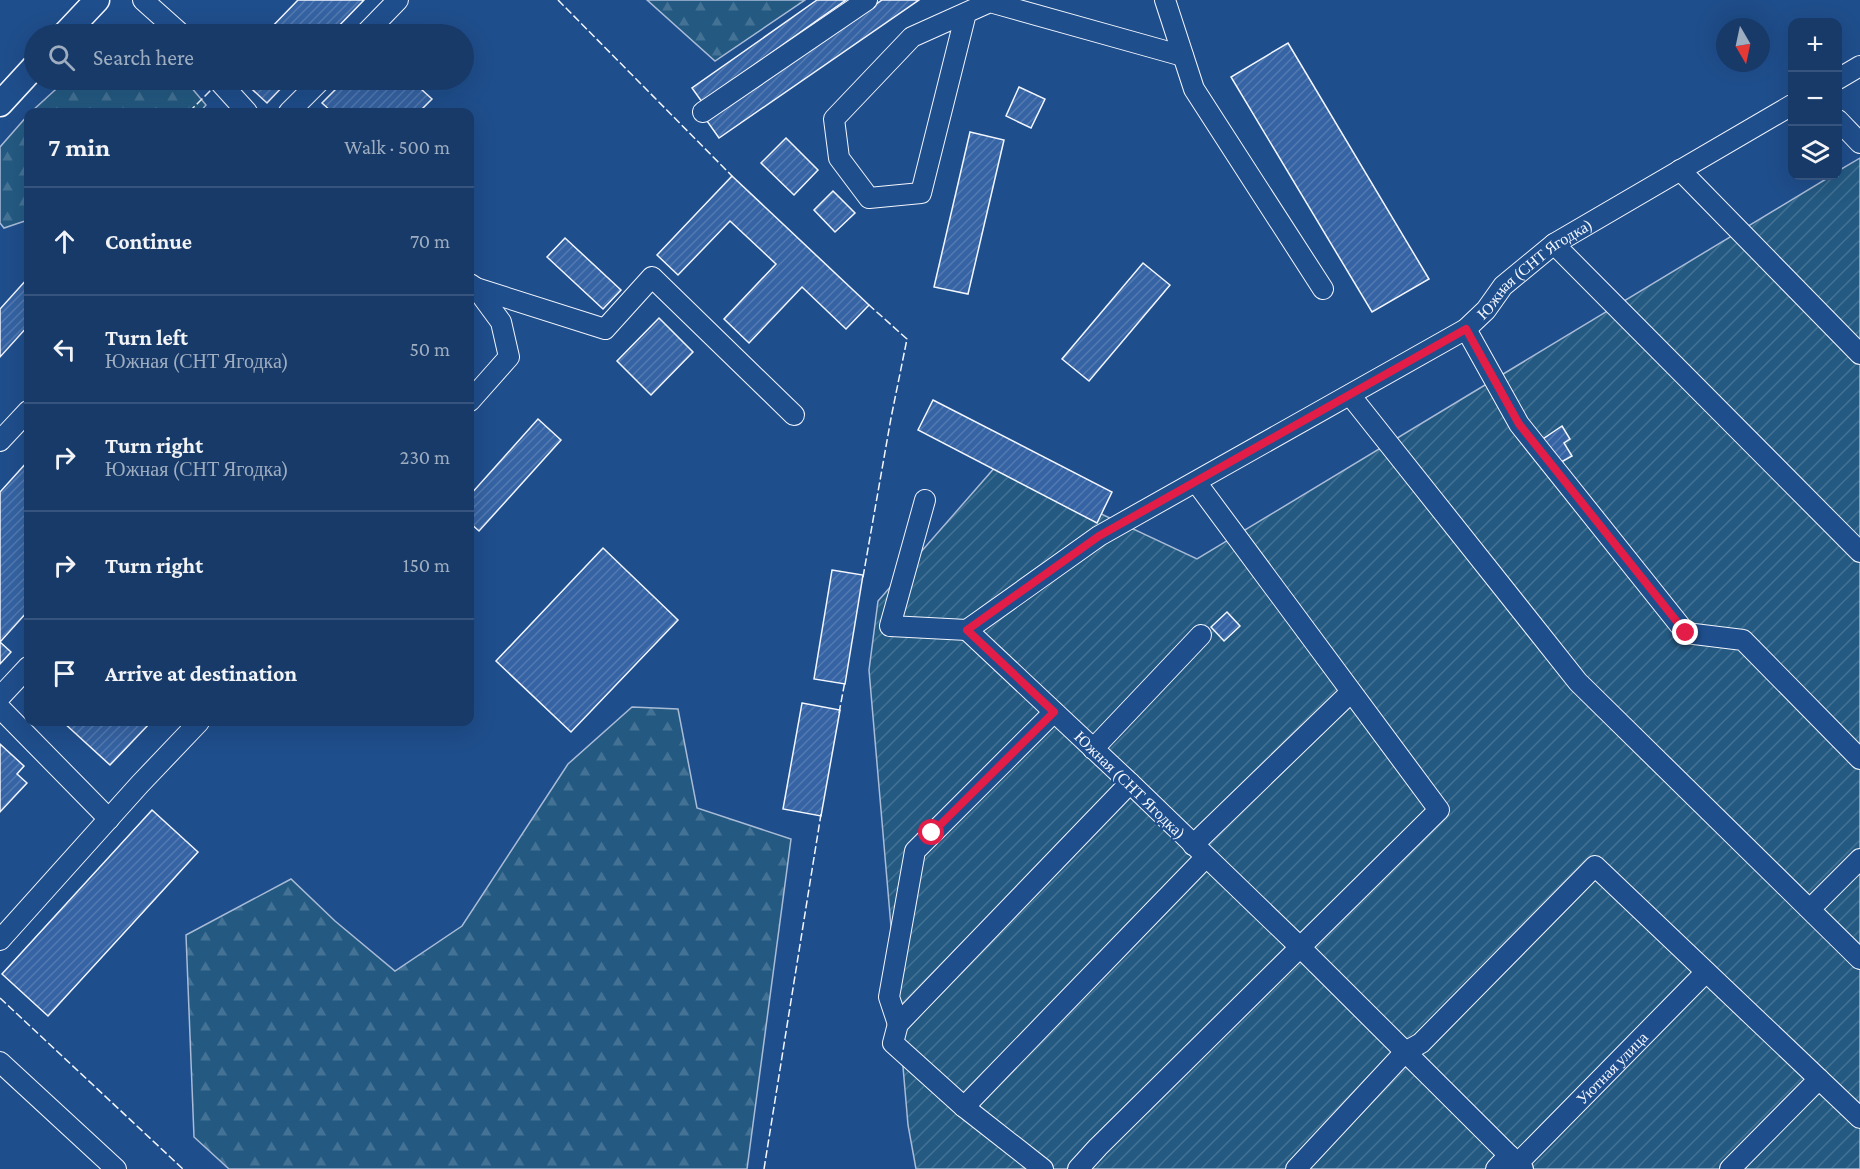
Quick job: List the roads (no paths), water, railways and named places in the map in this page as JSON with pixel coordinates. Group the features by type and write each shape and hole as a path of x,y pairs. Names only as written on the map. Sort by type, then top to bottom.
{"main road":[{"path":"74,24 97,0"},
{"path":"0,104 24,78"}],"street":[{"path":"143,0 170,24"},
{"path":"375,24 398,0"},
{"path":"703,112 867,0"},
{"path":"1165,0 1194,89 1323,289"},
{"path":"966,13 921,193 868,198 839,158 834,118 912,37 990,2 1183,56"},
{"path":"1842,77 1860,66"},
{"path":"227,90 243,108"},
{"path":"293,108 311,90"},
{"name":"Южная (СНТ Ягодка)","path":"1511,1164 1405,1052 1300,947 967,630 1099,536 1466,329 1486,310 1503,286 1554,244 1788,107"},
{"path":"1842,124 1860,143"},
{"path":"1680,170 1860,354"},
{"path":"1554,244 1860,552"},
{"path":"474,286 604,329 652,276 794,415"},
{"path":"474,287 501,322 509,357 474,396"},
{"path":"1466,329 1519,424 1686,633 1743,640 1860,759"},
{"path":"1350,395 1578,682 1860,959"},
{"path":"0,441 24,415"},
{"path":"1078,1169 1439,810 1196,482"},
{"path":"925,500 890,626 967,630"},
{"path":"1093,749 1201,635"},
{"path":"0,697 24,671"},
{"path":"964,1107 1199,851 1351,692"},
{"path":"0,708 109,819"},
{"path":"898,1024 889,997 915,851 1054,712"},
{"path":"0,940 195,726"},
{"path":"1043,1169 964,1107 893,1043 898,1024 1130,783"},
{"path":"1810,909 1860,859"},
{"path":"1296,1169 1405,1052 1421,1042 1594,866 1860,1118"},
{"name":"Уютная улица","path":"1511,1164 1706,972"},
{"path":"0,1062 116,1169"},
{"path":"1730,1169 1819,1079"}]}
